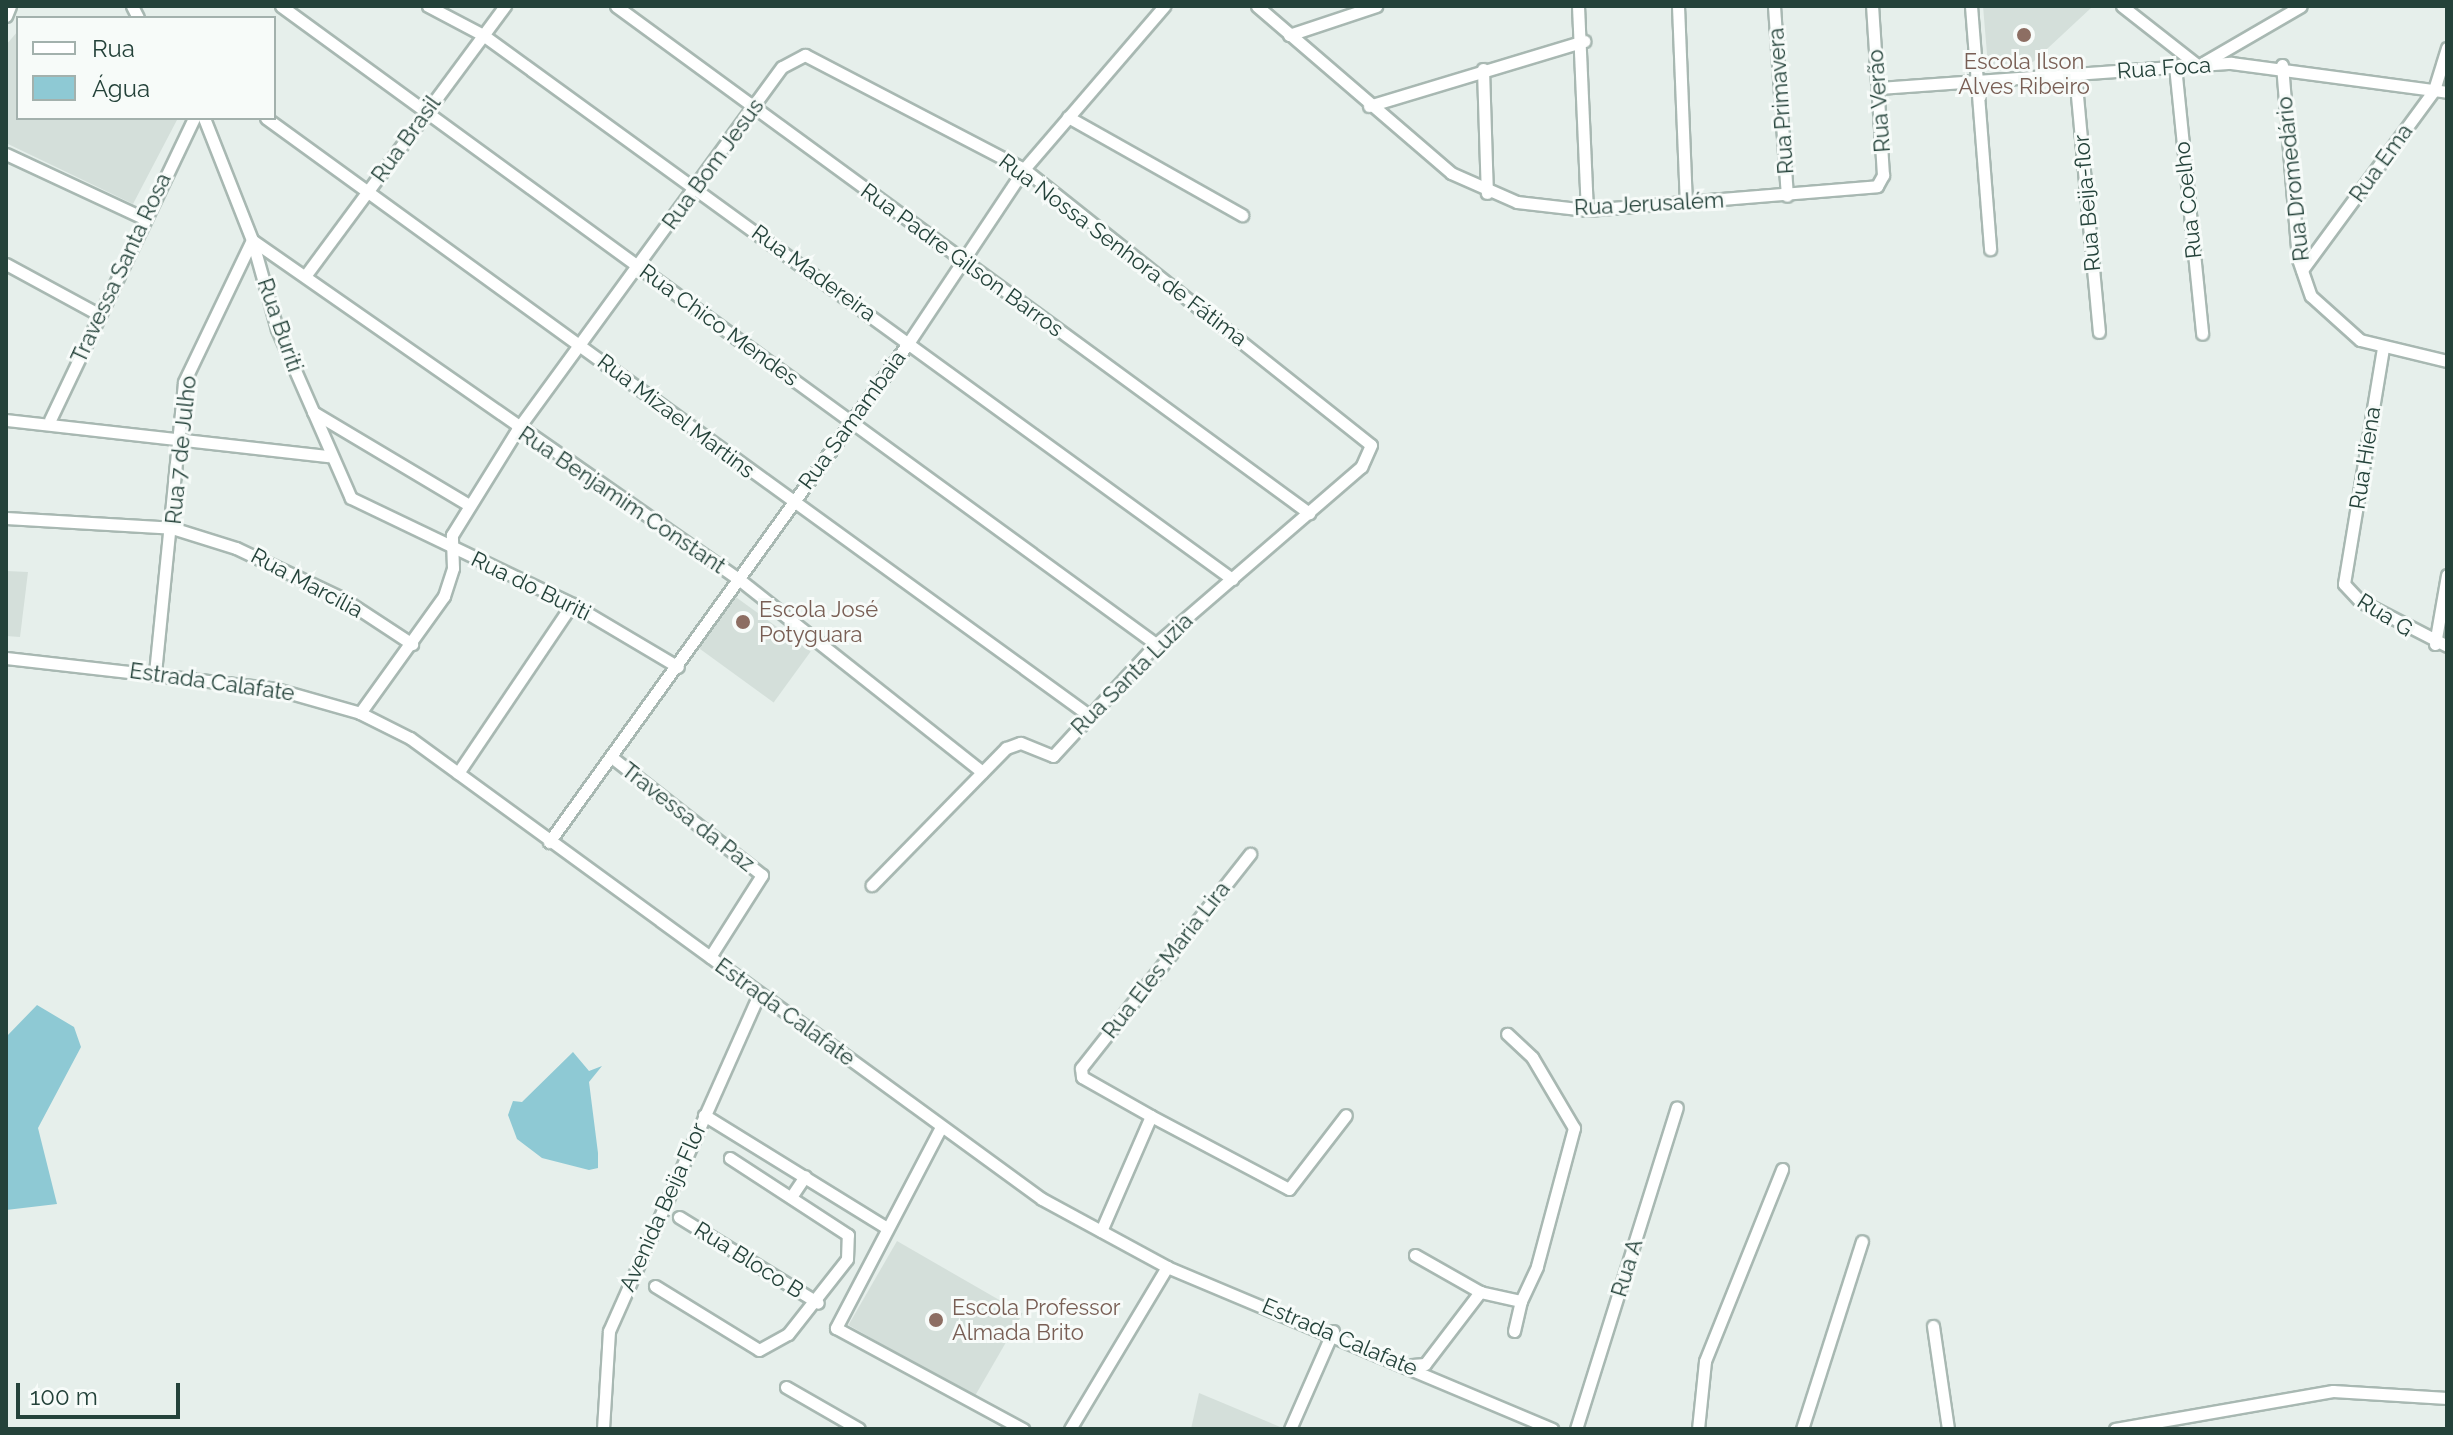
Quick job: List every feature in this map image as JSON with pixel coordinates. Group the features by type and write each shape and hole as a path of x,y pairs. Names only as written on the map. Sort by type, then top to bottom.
{"street":[{"path":"6,16 10,6"},
{"name":"Rua Chico Mendes","path":"281,6 1156,644"},
{"name":"Rua Madereira","path":"428,6 483,35 1232,579"},
{"name":"Rua Brasil","path":"308,272 505,6"},
{"name":"Rua Padre Gilson Barros","path":"616,6 1309,513"},
{"name":"Rua Samambaia","path":"549,842 614,759 792,503 909,342 1024,169 1164,6"},
{"name":"Rua Jerusalém","path":"1257,6 1369,106 1487,193 1587,210 1870,189"},
{"path":"1289,35 1376,6"},
{"path":"1578,6 1584,41 1587,210"},
{"path":"1678,6 1686,202"},
{"name":"Rua Primavera","path":"1774,6 1787,196"},
{"name":"Rua Verão","path":"1870,189 1883,175 1872,6"},
{"path":"1971,6 1974,79 1990,249"},
{"path":"2122,6 2199,64 2301,6"},
{"path":"1369,106 1483,69 1584,41"},
{"name":"Rua Ema","path":"2302,270 2441,91 2447,48"},
{"name":"Rua Nossa Senhora de Fátima","path":"791,57 805,55 903,100 1024,169 1364,433 1371,445 1361,467"},
{"name":"Rua Bom Jesus","path":"360,713 444,596 454,549 452,535 517,430 791,57"},
{"name":"Rua Foca","path":"1879,88 2199,64 2282,65 2441,91"},
{"name":"Rua Dromedário","path":"2282,65 2302,270 2334,322 2383,348 2447,361"},
{"name":"Rua Coelho","path":"2175,66 2202,334"},
{"path":"1483,69 1487,193"},
{"name":"Rua Beija-flor","path":"2075,74 2099,332"},
{"path":"1068,117 1242,215"},
{"name":"Travessa Santa Rosa","path":"50,420 143,218 193,120"},
{"name":"Rua Buriti","path":"205,120 252,240 277,329 313,412 328,456 351,498 379,516"},
{"name":"Rua Mizael Martins","path":"269,120 364,195 580,344 792,503 1086,713"},
{"path":"6,154 143,218"},
{"name":"Rua Benjamim Constant","path":"252,240 308,272 517,430 740,580 982,772"},
{"name":"Rua 7 de Julho","path":"155,673 182,435 184,382 194,355 252,240"},
{"path":"8,269 98,314"},
{"name":"Rua Hiena","path":"2347,567 2383,348"},
{"path":"313,412 469,505"},
{"path":"6,420 50,420 328,456"},
{"name":"Rua Santa Luzia","path":"872,885 982,772 1015,743 1053,756 1086,713 1156,644 1361,467"},
{"name":"Rua do Buriti","path":"379,516 572,604 678,667"},
{"name":"Rua Marcília","path":"6,518 172,528 257,554 412,644"},
{"name":"Rua G","path":"2347,567 2351,594 2441,645"},
{"path":"2441,645 2447,575"},
{"path":"458,773 572,604"},
{"name":"Estrada Calafate","path":"6,658 276,689 360,713 458,773 941,1127 1101,1231 1167,1267 1333,1331 1552,1429"},
{"name":"Travessa da Paz","path":"614,759 762,875 710,957"},
{"name":"Rua Eles Maria Lira","path":"1151,1116 1082,1077 1082,1065 1250,854"},
{"name":"Avenida Beija Flor","path":"603,1429 609,1331 759,994"},
{"path":"1507,1034 1532,1057 1574,1128 1514,1331"},
{"name":"Rua A","path":"1576,1429 1677,1107"},
{"path":"704,1115 884,1226"},
{"path":"1101,1231 1151,1116 1289,1189 1346,1115"},
{"path":"941,1127 884,1226 836,1328 840,1337 1023,1429"},
{"path":"655,1286 759,1350 788,1334 818,1303 852,1242 791,1197 730,1158"},
{"path":"1698,1429 1705,1361 1782,1169"},
{"path":"791,1197 805,1176"},
{"name":"Rua Bloco B","path":"679,1217 818,1303"},
{"path":"1802,1429 1862,1241"},
{"path":"1415,1255 1480,1292 1521,1301"},
{"path":"1070,1429 1167,1267"},
{"path":"1412,1366 1425,1364 1480,1292"},
{"path":"1933,1326 1948,1429"},
{"path":"1290,1429 1333,1331"},
{"path":"786,1387 859,1429"},
{"path":"2115,1429 2333,1391 2447,1398"}],"shaded area":[{"name":"Escola Ilson Alves Ribeiro","path":"1983,6 2091,8 2033,62 1988,66"},
{"path":"16,33 16,120 177,120 133,204 6,143 6,45"},
{"path":"6,571 28,572 20,637 6,636"},
{"name":"Escola José Potyguara","path":"733,595 811,651 774,702 696,646"},
{"name":"Escola Professor Almada Brito","path":"897,1241 1023,1313 974,1398 848,1325"},
{"path":"1199,1393 1285,1429 1191,1429"}],"water":[{"path":"37,1005 74,1027 81,1047 38,1128 57,1204 6,1210 6,1037"},
{"path":"573,1052 589,1071 602,1066 589,1082 598,1168 589,1170 542,1158 517,1139 508,1115 513,1101 522,1102"}],"place":[{"name":"Escola Ilson Alves Ribeiro","path":"2024,35"},
{"name":"Escola José Potyguara","path":"743,622"},
{"name":"Escola Professor Almada Brito","path":"936,1320"}]}
